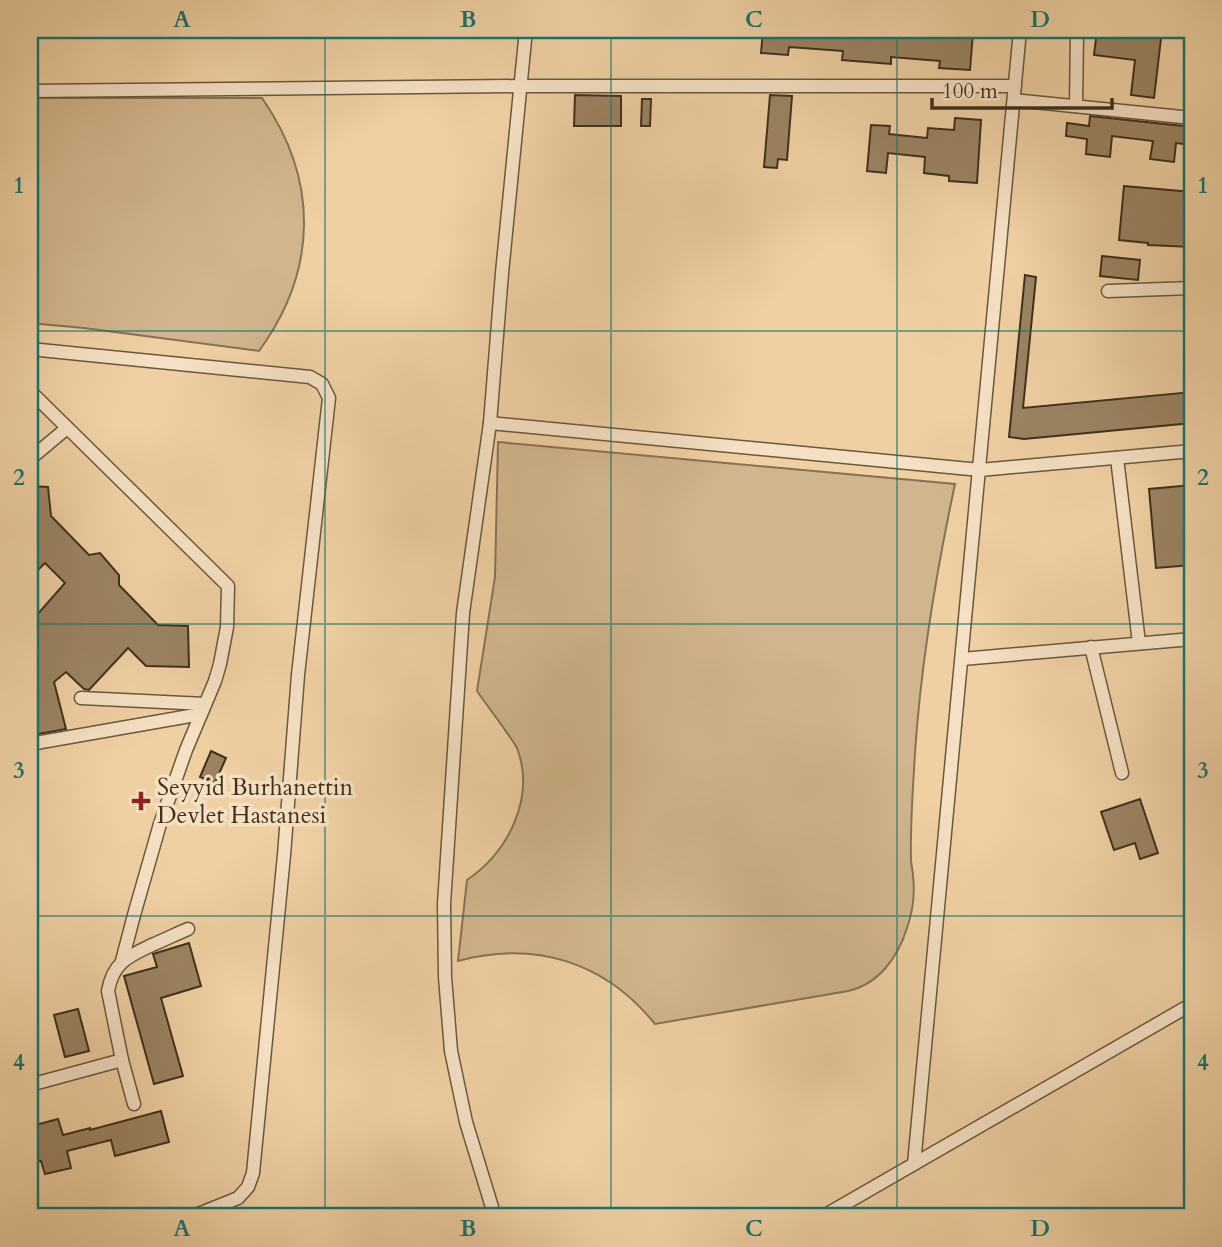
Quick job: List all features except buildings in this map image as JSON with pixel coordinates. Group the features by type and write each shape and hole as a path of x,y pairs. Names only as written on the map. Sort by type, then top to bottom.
{"street":[{"path":"495,1217 455,1076 448,1026 444,952 446,869 463,612 490,423 526,30"},
{"path":"914,1164 1020,30"},
{"path":"1076,106 1077,30"},
{"path":"30,90 1015,86"},
{"path":"1014,100 1192,118"},
{"path":"1108,291 1192,288"},
{"path":"30,349 303,375 322,384 329,398 299,662 253,1173 248,1187 238,1198 191,1217"},
{"path":"30,391 228,586 224,647 215,681 160,824 122,961"},
{"path":"30,403 44,405"},
{"path":"490,423 980,470 1192,452"},
{"path":"30,459 67,428"},
{"path":"1117,458 1139,643"},
{"path":"962,659 1192,639"},
{"path":"1091,647 1122,772"},
{"path":"81,698 203,709"},
{"path":"30,744 203,709"},
{"path":"134,1104 108,990 111,977 127,957 188,929"},
{"path":"822,1217 1192,1004"},
{"path":"30,1085 122,1060"}],"shaded area":[{"path":"30,98 262,98 281,129 294,161 302,193 304,225 301,257 292,289 278,320 259,351 30,323"},
{"path":"498,442 955,484 930,618 921,685 911,820 914,889 912,909 893,959 878,976 848,991 655,1024 614,985 567,961 514,953 458,961 467,880 495,855 506,839 520,804 523,786 517,748 477,691 495,577"}],"place":[{"name":"Seyyid Burhanettin Devlet Hastanesi","path":"141,801"}]}
